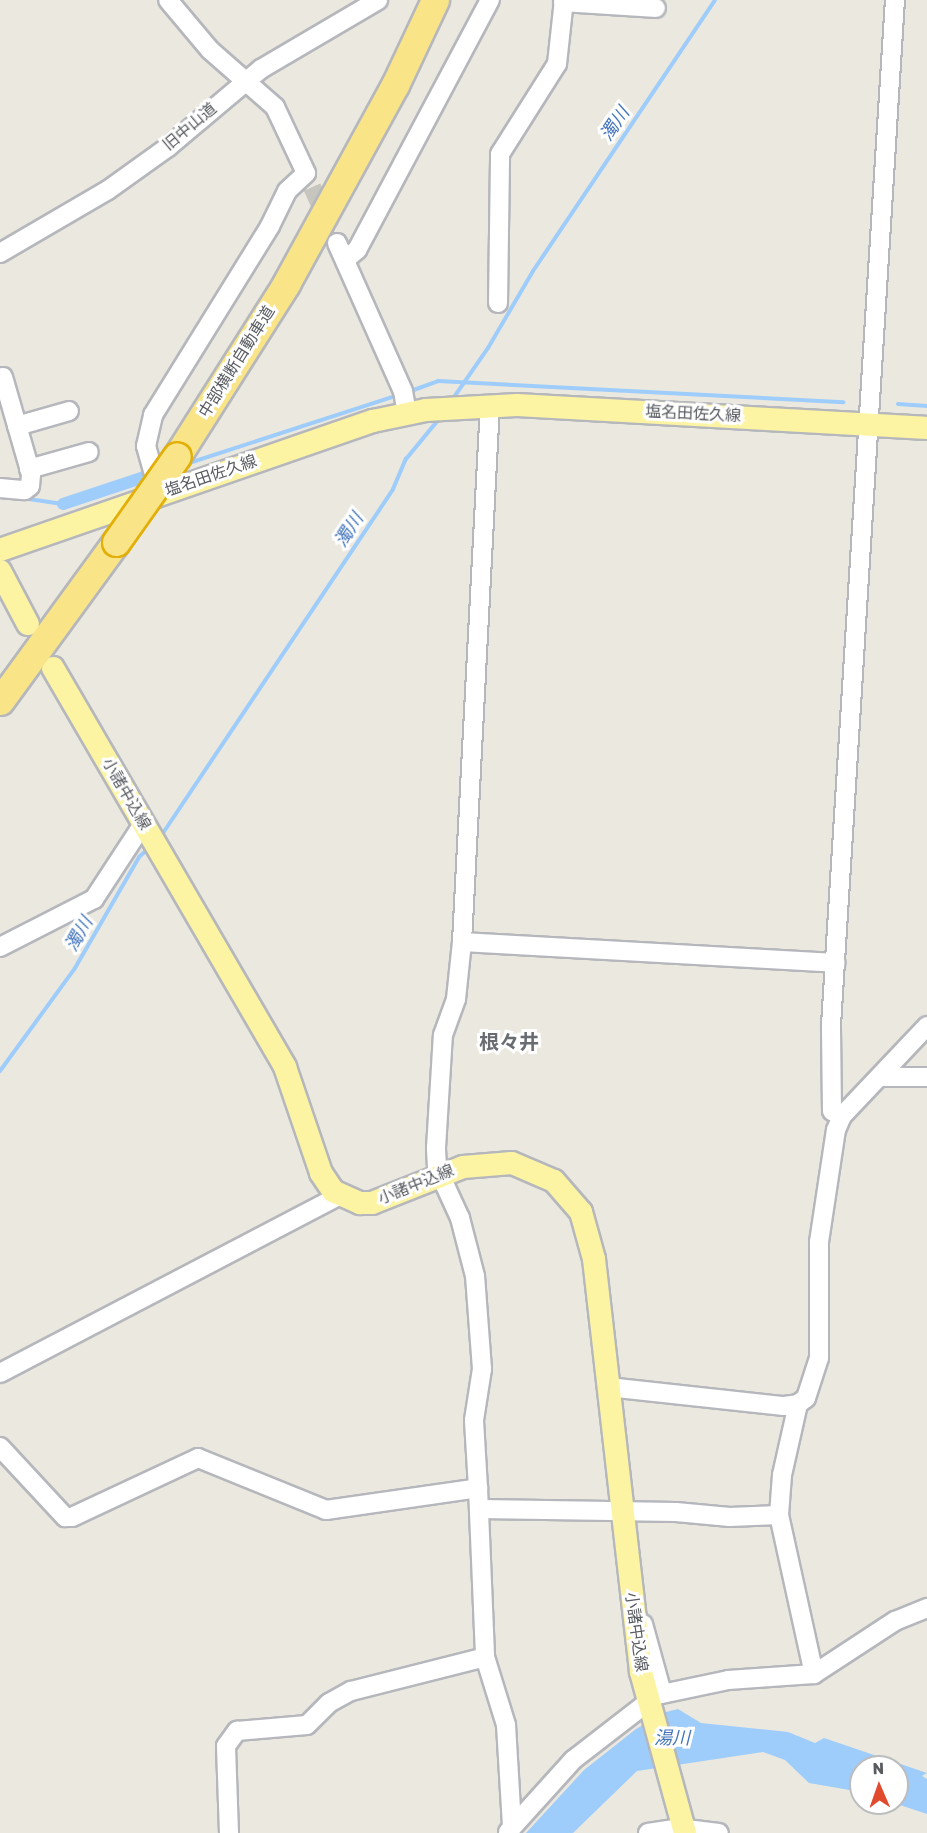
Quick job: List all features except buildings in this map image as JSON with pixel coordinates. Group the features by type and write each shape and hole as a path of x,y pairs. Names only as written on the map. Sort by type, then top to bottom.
{"highway":[{"name":"中部横断自動車道","path":"0,701 177,456 286,284 395,85 435,0"}],"main road":[{"name":"塩名田佐久線","path":"0,550 159,493 373,421 410,403 458,407 490,405 927,428"},
{"path":"0,571 28,624"},
{"name":"小諸中込線","path":"53,668 285,1067 321,1173 339,1196 360,1203 385,1201 440,1175 480,1163 524,1165 554,1181 574,1202 592,1248 630,1599 684,1828"}],"street":[{"path":"159,493 146,446 153,415 270,225 287,191 309,180 284,122 247,79 210,50 168,0"},
{"path":"345,260 357,250 490,0"},
{"path":"842,1116 832,1111 835,963 895,0"},
{"name":"旧中山道","path":"0,253 108,190 168,147 247,79 375,1"},
{"path":"498,303 500,154 557,64 564,1 646,5"},
{"path":"337,243 410,403"},
{"path":"0,488 25,490 30,486 29,469 3,376"},
{"path":"490,405 462,942 456,999 443,1035 436,1148 440,1175 460,1218 476,1276 482,1369 474,1420 480,1509 485,1657 506,1725 509,1830"},
{"path":"17,426 69,411"},
{"path":"29,469 89,452"},
{"path":"0,947 94,899 146,828"},
{"path":"462,942 835,963"},
{"path":"814,1674 778,1515 782,1474 798,1404 809,1390 819,1358 819,1242 832,1146 842,1116 927,1026"},
{"path":"880,1077 927,1077"},
{"path":"0,1374 339,1196"},
{"path":"608,1387 784,1406 798,1404"},
{"path":"0,1448 65,1517 72,1518 129,1487 198,1458 326,1510 478,1488"},
{"path":"480,1509 621,1511 730,1517 778,1515"},
{"path":"509,1830 573,1760 653,1699 728,1680 814,1674 895,1621 927,1608"},
{"path":"229,1833 226,1746 237,1731 307,1725 329,1703 351,1691 485,1657"},
{"path":"648,1833 684,1828 719,1833"}],"water":[{"name":"湯川","path":"678,1709 701,1723 788,1732 815,1743 824,1738 874,1755 849,1755 849,1790 809,1783 785,1760 763,1752 637,1771 573,1833 526,1833 584,1770 636,1729 662,1713"},
{"name":"湯川","path":"909,1767 927,1773 922,1776 927,1779 927,1814 909,1808"}],"waterway":[{"name":"濁川","path":"452,400 488,348 533,271 715,0"},
{"path":"408,392 438,381 843,402"},
{"path":"186,464 398,395"},
{"path":"898,404 927,406"},
{"name":"濁川","path":"161,836 393,489 406,459 439,419"},
{"path":"63,504 150,475"},
{"path":"22,498 63,504"},
{"name":"濁川","path":"0,1071 75,968 139,857 149,848"}],"tunnel":[{"path":"312,187 337,243"}],"district":[{"name":"根々井","path":"509,1042"}]}
